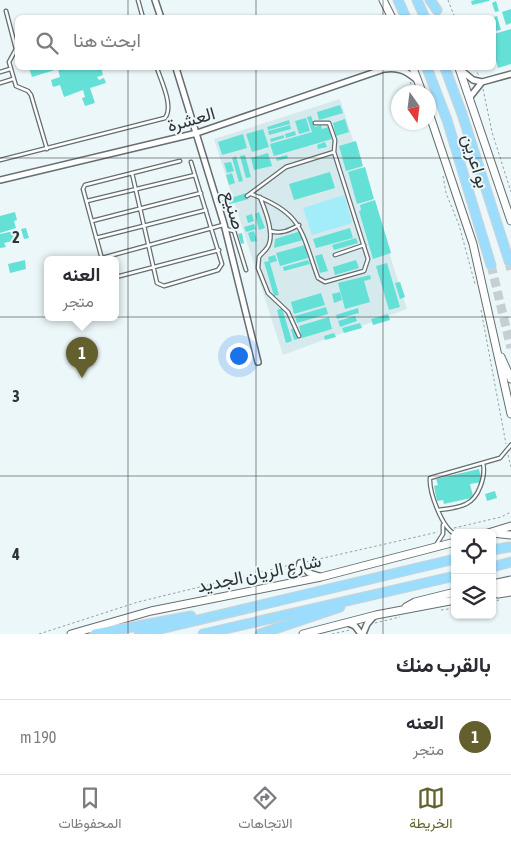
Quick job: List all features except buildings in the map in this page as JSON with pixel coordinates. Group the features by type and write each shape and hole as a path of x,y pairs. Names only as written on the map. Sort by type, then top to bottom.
{"highway":[{"path":"398,0 405,15"},
{"path":"417,0 424,15"},
{"path":"431,0 438,14"},
{"name":"بو اعرين","path":"428,70 447,120 491,265"},
{"name":"بو اعرين","path":"446,70 462,114 508,261"},
{"path":"496,549 509,546"},
{"name":"شارع الريان الجديد","path":"139,634 451,560"},
{"path":"496,566 511,562"},
{"path":"203,634 451,577"},
{"path":"260,634 378,594"},
{"path":"95,634 175,619 229,613"}],"main road":[{"path":"383,0 390,15"},
{"path":"414,70 419,85"},
{"path":"461,70 511,221"},
{"path":"435,130 473,244 511,414"},
{"path":"498,352 511,379"},
{"path":"496,531 511,526"},
{"path":"496,531 511,535"},
{"name":"شارع الريان الجديد","path":"71,634 152,611 321,577 451,543"},
{"path":"496,583 511,578"},
{"path":"496,592 511,586"},
{"path":"496,593 511,592"},
{"path":"402,613 415,602 451,593"},
{"path":"302,634 376,615 402,613 451,601"}],"street":[{"path":"155,0 160,15"},
{"name":"صنيع","path":"177,70 225,227 258,362"},
{"name":"العشرة","path":"0,180 197,133 380,70"},
{"name":"العشرة","path":"402,70 418,81"},
{"path":"462,70 465,74 482,82"},
{"path":"470,97 482,82 510,74 511,82"},
{"path":"300,563 309,573 321,577"},
{"path":"289,584 297,575 300,563"},
{"path":"345,622 350,623 362,632 376,615"}],"lane":[{"path":"138,0 142,15"},
{"path":"6,11 15,44"},
{"path":"15,50 10,60 13,79 16,86 28,91 31,96 47,149"},
{"path":"0,72 10,69"},
{"path":"0,160 165,118 168,110 158,70"},
{"path":"0,83 13,79"},
{"path":"251,194 281,207 299,225 308,245 318,278 325,282 364,271 368,259 334,152 335,140 329,123 316,123"},
{"path":"247,196 286,167 334,152"},
{"path":"101,256 84,189 86,184 180,161"},
{"path":"132,173 158,283 164,286 220,269 222,263 191,162"},
{"path":"87,201 195,175"},
{"path":"92,221 201,193"},
{"path":"260,197 266,214 270,241 268,248 259,257 258,268 268,293 288,312 299,336"},
{"path":"218,205 226,202"},
{"path":"96,238 206,210"},
{"path":"269,231 278,233 299,225"},
{"path":"109,256 212,228 225,227 234,231 246,270"},
{"path":"336,255 364,245"},
{"path":"119,276 219,250"},
{"path":"432,549 437,545 443,531 443,524 430,478 500,458 511,445"},
{"path":"438,510 465,505 472,501 484,479 483,463"},
{"path":"443,524 451,532"}],"path":[{"path":"448,0 454,15"},
{"path":"476,70 482,82 492,132 511,192"},
{"path":"443,174 446,193 459,225 477,291"},
{"path":"480,308 511,467"},
{"path":"448,530 501,517 511,512"},
{"path":"39,634 138,602 443,531"},
{"path":"439,610 451,608"},
{"path":"332,634 346,630 362,632 374,623 402,613"}],"shaded area":[{"path":"340,99 407,309 283,355 214,139"},
{"path":"344,195 352,223 312,235 303,208"}],"tunnel":[{"path":"509,261 511,271"},
{"path":"491,265 511,348"}],"place":[{"name":"العنه","path":"82,378"}]}
